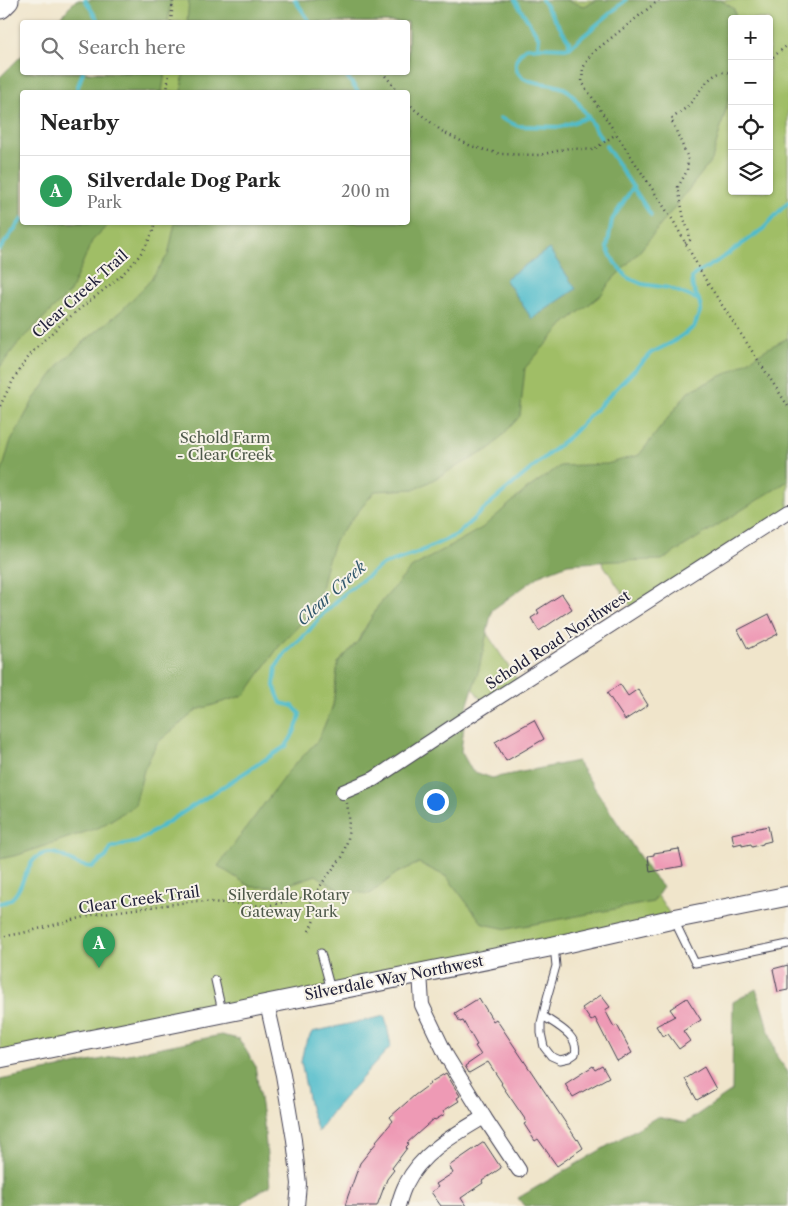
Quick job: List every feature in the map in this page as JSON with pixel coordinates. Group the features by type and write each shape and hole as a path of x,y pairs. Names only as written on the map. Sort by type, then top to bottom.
{"highway":[{"path":"0,6 6,0"}],"main road":[{"name":"Silverdale Way Northwest","path":"0,1058 554,946 673,919 788,896"}],"street":[{"name":"Schold Road Northwest","path":"343,792 374,780 460,722 788,511"},
{"path":"420,972 422,1005 447,1057 519,1170"},
{"path":"267,1004 283,1075 294,1140 299,1184 297,1206"},
{"path":"398,1206 405,1184 424,1157 455,1134 484,1117"}],"lane":[{"path":"673,919 696,963 788,944"},
{"path":"543,1016 566,1031 575,1041 577,1048 575,1054 570,1058 560,1060 550,1056 544,1047 541,1033 541,1024 547,998 556,966 554,946"},
{"path":"321,953 331,990"},
{"path":"214,980 223,1012"}],"path":[{"path":"171,20 173,0"},
{"path":"659,0 591,54 583,68 582,82 674,222 705,279 788,406"},
{"path":"773,57 788,45"},
{"path":"685,243 690,240 678,187 686,170 688,158 672,119 688,106 715,75 728,72"},
{"path":"167,90 169,75"},
{"path":"385,75 397,90"},
{"path":"410,104 443,132 471,146 500,154 540,155 569,148 593,150 616,134"},
{"name":"Clear Creek Trail","path":"0,406 19,370 29,356 70,317 126,272 143,252 155,225"},
{"path":"310,930 314,920 310,905 311,901 342,857 348,839 349,818 343,792"},
{"name":"Clear Creek Trail","path":"0,938 96,914 196,901 267,906 305,897 311,901"}],"green space":[{"path":"76,0 171,0 168,20 58,20"},
{"name":"Schold Farm - Clear Creek","path":"90,0 788,0 788,511 634,611 560,499 446,571 520,684 485,706 412,596 368,623 358,641 338,663 333,706 324,728 376,808 574,766 673,919 0,1058 0,84 20,73 20,75 410,75 410,20 71,20"},
{"name":"Schold Farm - Clear Creek","path":"189,0 566,0 584,6 598,0 721,0 734,9 735,15 728,15 728,102 712,160 640,251 611,281 601,295 564,324 525,368 520,416 491,448 416,489 375,491 335,540 326,566 317,607 280,645 245,695 197,710 157,743 144,770 135,805 100,827 18,855 0,859 0,478 10,443 34,399 61,363 121,311 148,283 168,255 175,225 410,225 410,90 182,90 183,75 410,75 410,20 187,20"},
{"path":"20,57 20,75 165,75 162,90 20,90 20,225 108,225 92,241 70,292 19,342 0,367 0,77"},
{"path":"788,338 788,481 662,560 568,564 542,574 492,610 479,669 466,710 461,751 472,771 492,778 577,761 651,874 663,887 653,902 507,929 483,924 447,877 419,863 397,873 370,894 339,890 316,875 281,887 251,887 218,866 287,773 318,740 333,706 338,663 358,641 378,606 411,568 482,528 527,489 560,466 607,464 639,455 689,391 734,370 768,348"},
{"path":"756,989 777,1057 788,1072 788,1206 524,1206 518,1198 657,1117 685,1123 732,1091 733,1002"},
{"path":"221,1035 239,1039 255,1065 264,1125 270,1186 250,1197 241,1206 0,1206 0,1080"}],"water":[{"path":"549,249 576,289 532,319 505,279"},
{"path":"385,1016 391,1046 334,1109 318,1132 310,1108 301,1062 304,1047 312,1032"}],"building":[{"path":"562,594 572,609 539,631 531,618 539,613 537,610"},
{"path":"769,614 778,634 748,649 738,630"},
{"path":"620,684 628,696 638,689 648,705 625,720 607,693"},
{"path":"534,720 544,739 506,761 495,742"},
{"path":"768,826 771,841 752,847 751,844 742,846 742,843 734,845 732,834"},
{"path":"679,849 683,866 650,872 648,856 654,855 654,853"},
{"path":"788,965 788,990 778,992 773,969"},
{"path":"601,995 610,1007 605,1010 614,1027 617,1025 632,1053 617,1061 595,1018 591,1021 582,1008"},
{"path":"479,998 493,1021 496,1019 583,1148 557,1166 538,1139 535,1141 524,1124 527,1122 488,1062 469,1073 465,1066 481,1055 463,1021 460,1022 455,1013"},
{"path":"687,998 701,1020 683,1031 690,1041 679,1049 668,1034 663,1037 656,1026 675,1016 670,1009"},
{"path":"602,1065 609,1077 573,1097 565,1084 593,1066 595,1069"},
{"path":"704,1067 716,1089 697,1100 685,1079"},
{"path":"446,1073 460,1096 457,1098 459,1101 443,1111 445,1114 434,1119 407,1143 409,1144 407,1148 392,1168 394,1170 387,1179 377,1206 345,1206 360,1163 393,1121 390,1117 429,1083"},
{"path":"484,1142 501,1168 461,1198 466,1206 441,1206 431,1192 438,1187 436,1184 453,1173 449,1166"}],"waterway":[{"path":"85,0 98,20"},
{"path":"295,0 309,20"},
{"path":"515,0 539,38 538,47"},
{"path":"542,0 569,41 569,48"},
{"path":"601,138 580,105 567,90 524,78 519,74 516,61 527,47 569,48 626,0"},
{"path":"77,90 82,75"},
{"path":"346,75 357,90"},
{"path":"500,118 518,126 560,127 588,117"},
{"path":"606,146 651,215"},
{"path":"633,187 612,220 607,248 615,263 628,278 642,284 669,288 699,300"},
{"name":"Clear Creek","path":"0,903 9,900 16,894 29,867 41,854 55,853 77,864 92,867 106,857 111,848 137,842 286,746 295,731 300,714 293,706 281,703 274,686 276,667 286,652 346,592 382,565 417,553 456,535 494,500 570,436 651,353 673,342 694,327 701,309 693,289 692,278 694,275 721,259 763,229 788,202"},
{"path":"0,249 20,222"}],"place":[{"name":"Silverdale Dog Park","path":"99,968"}],"park label":[{"name":"Silverdale Rotary Gateway Park","path":"289,904"}]}
